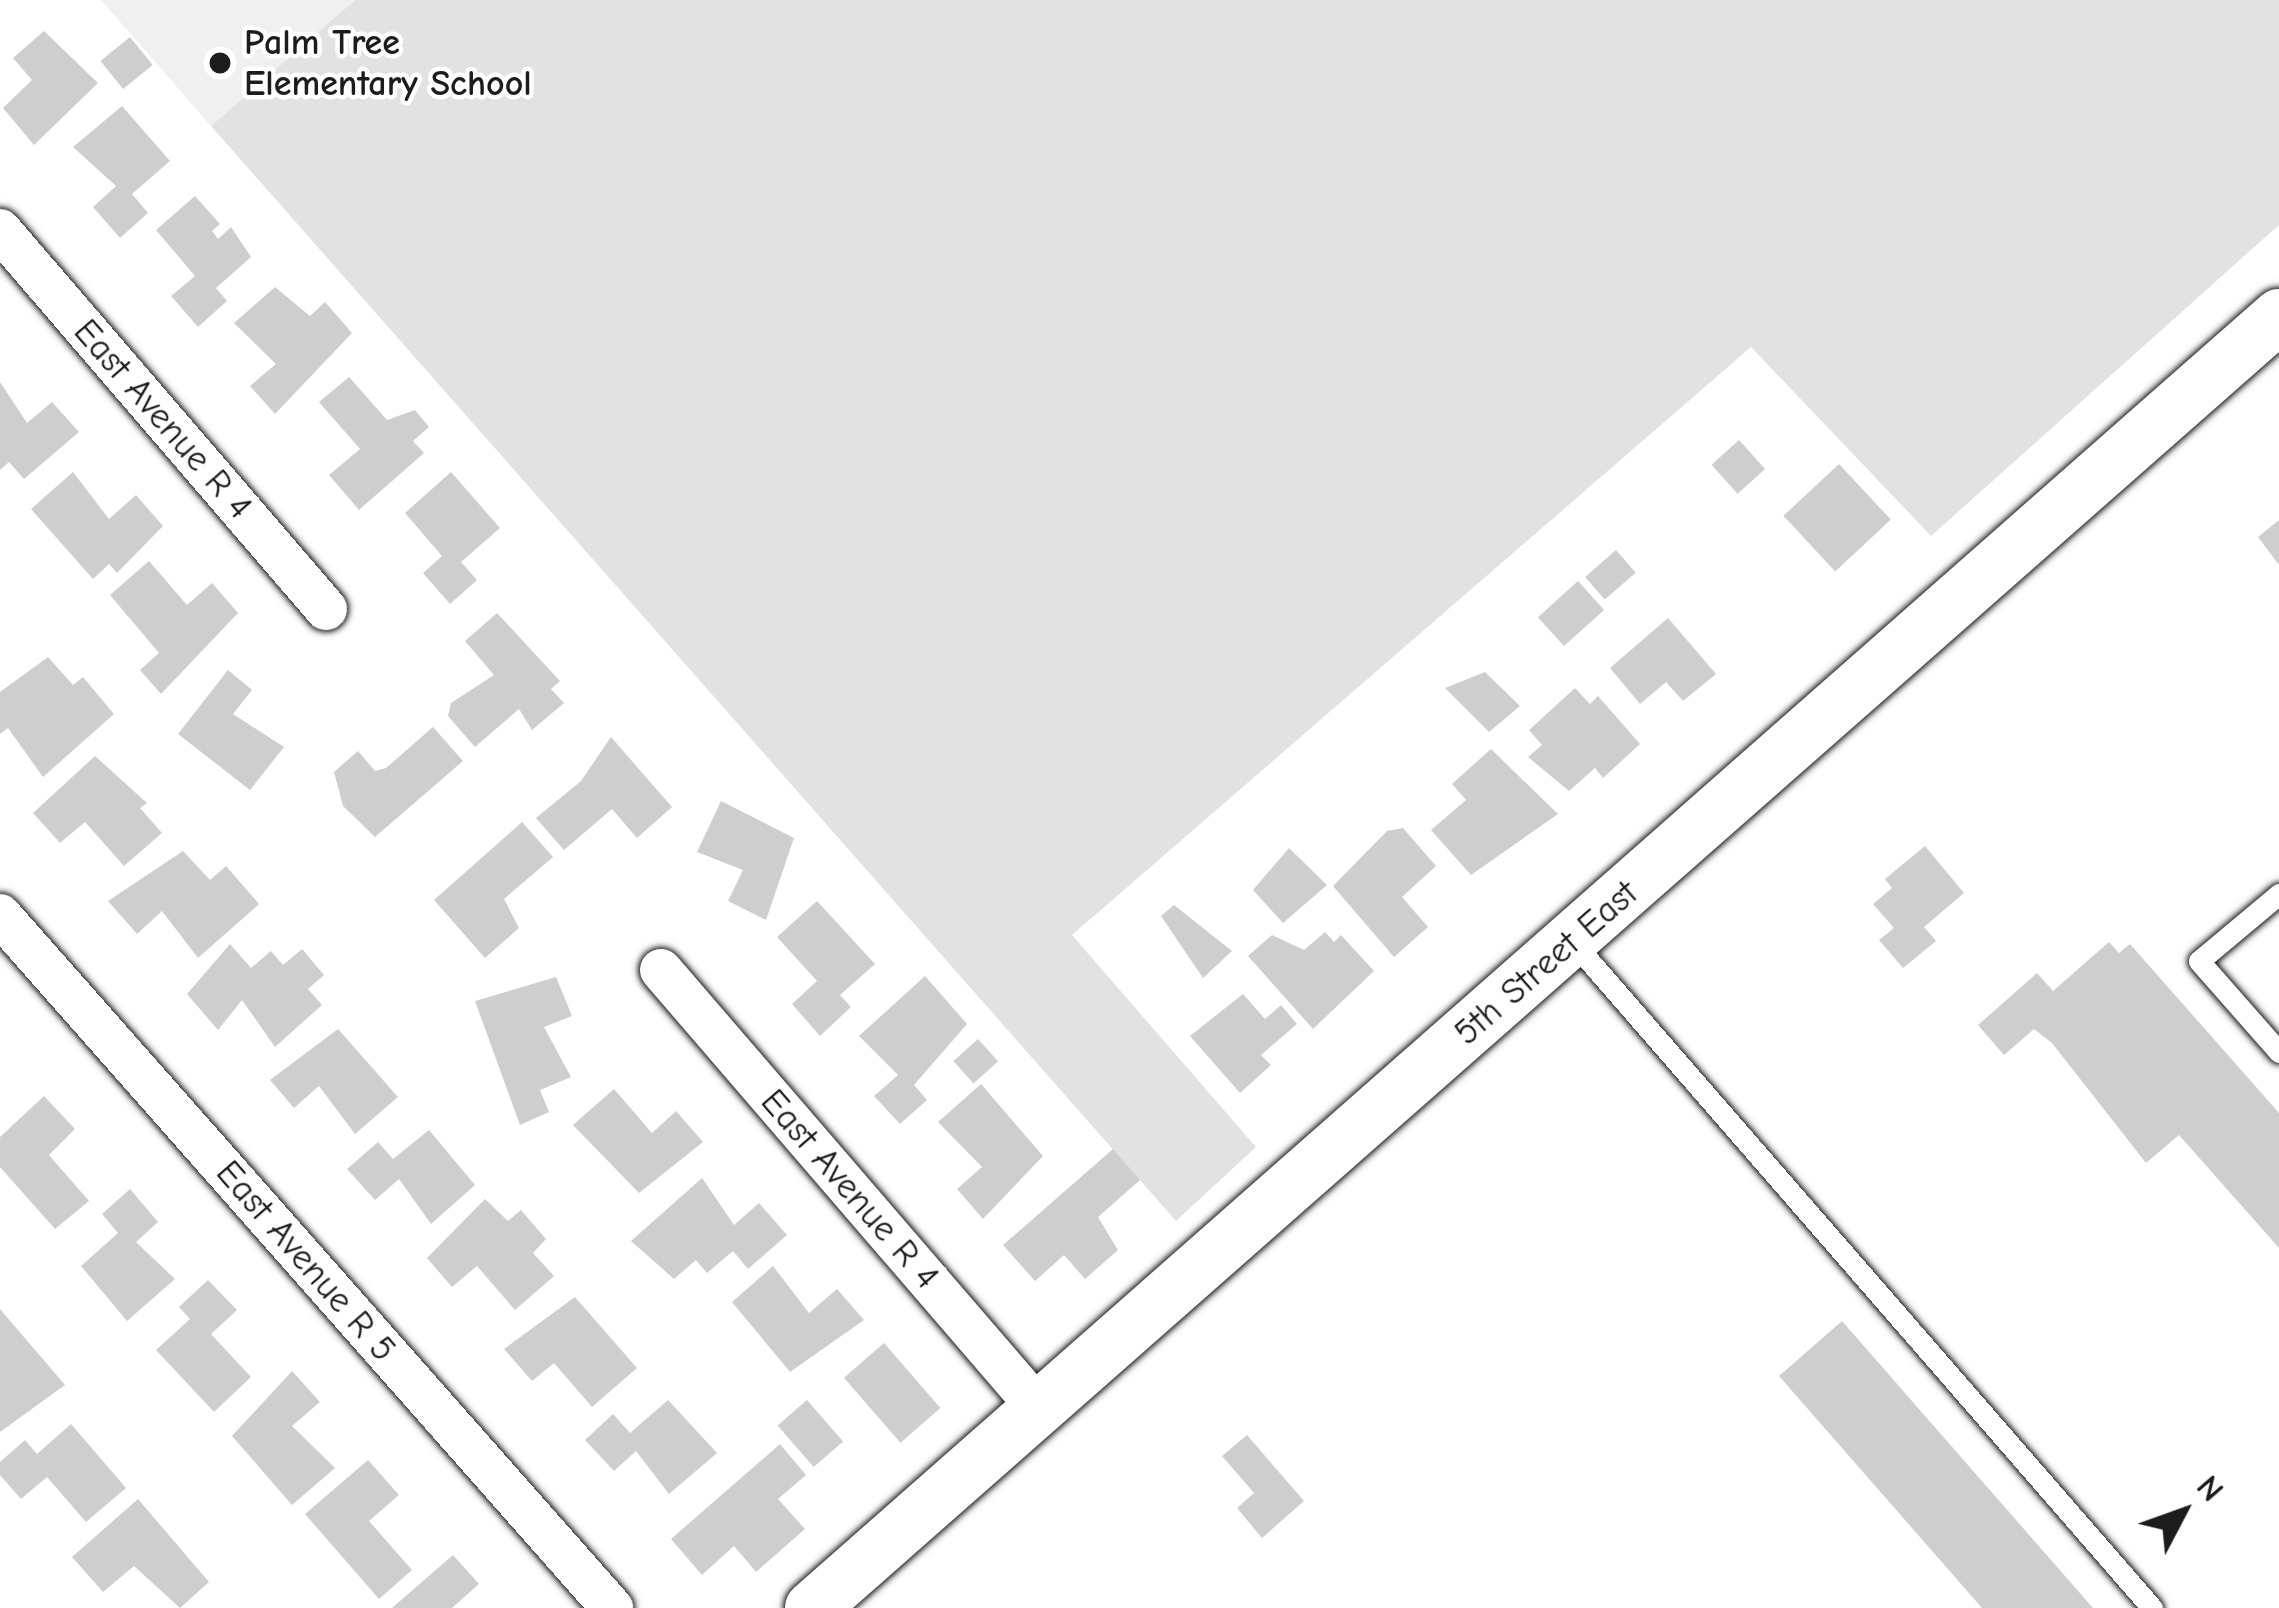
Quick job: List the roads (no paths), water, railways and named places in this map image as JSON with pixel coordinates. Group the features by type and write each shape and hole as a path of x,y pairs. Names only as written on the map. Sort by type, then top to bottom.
{"street":[{"name":"East Avenue R 4","path":"0,230 326,609"},
{"name":"5th Street East","path":"812,1608 2279,316"},
{"name":"East Avenue R 5","path":"0,915 612,1608"},
{"name":"East Avenue R 4","path":"661,970 1039,1409"}],"lane":[{"path":"2278,898 2199,961 2279,1052"},
{"path":"1572,940 2152,1608"}],"place":[{"name":"Palm Tree Elementary School","path":"220,63"}]}
